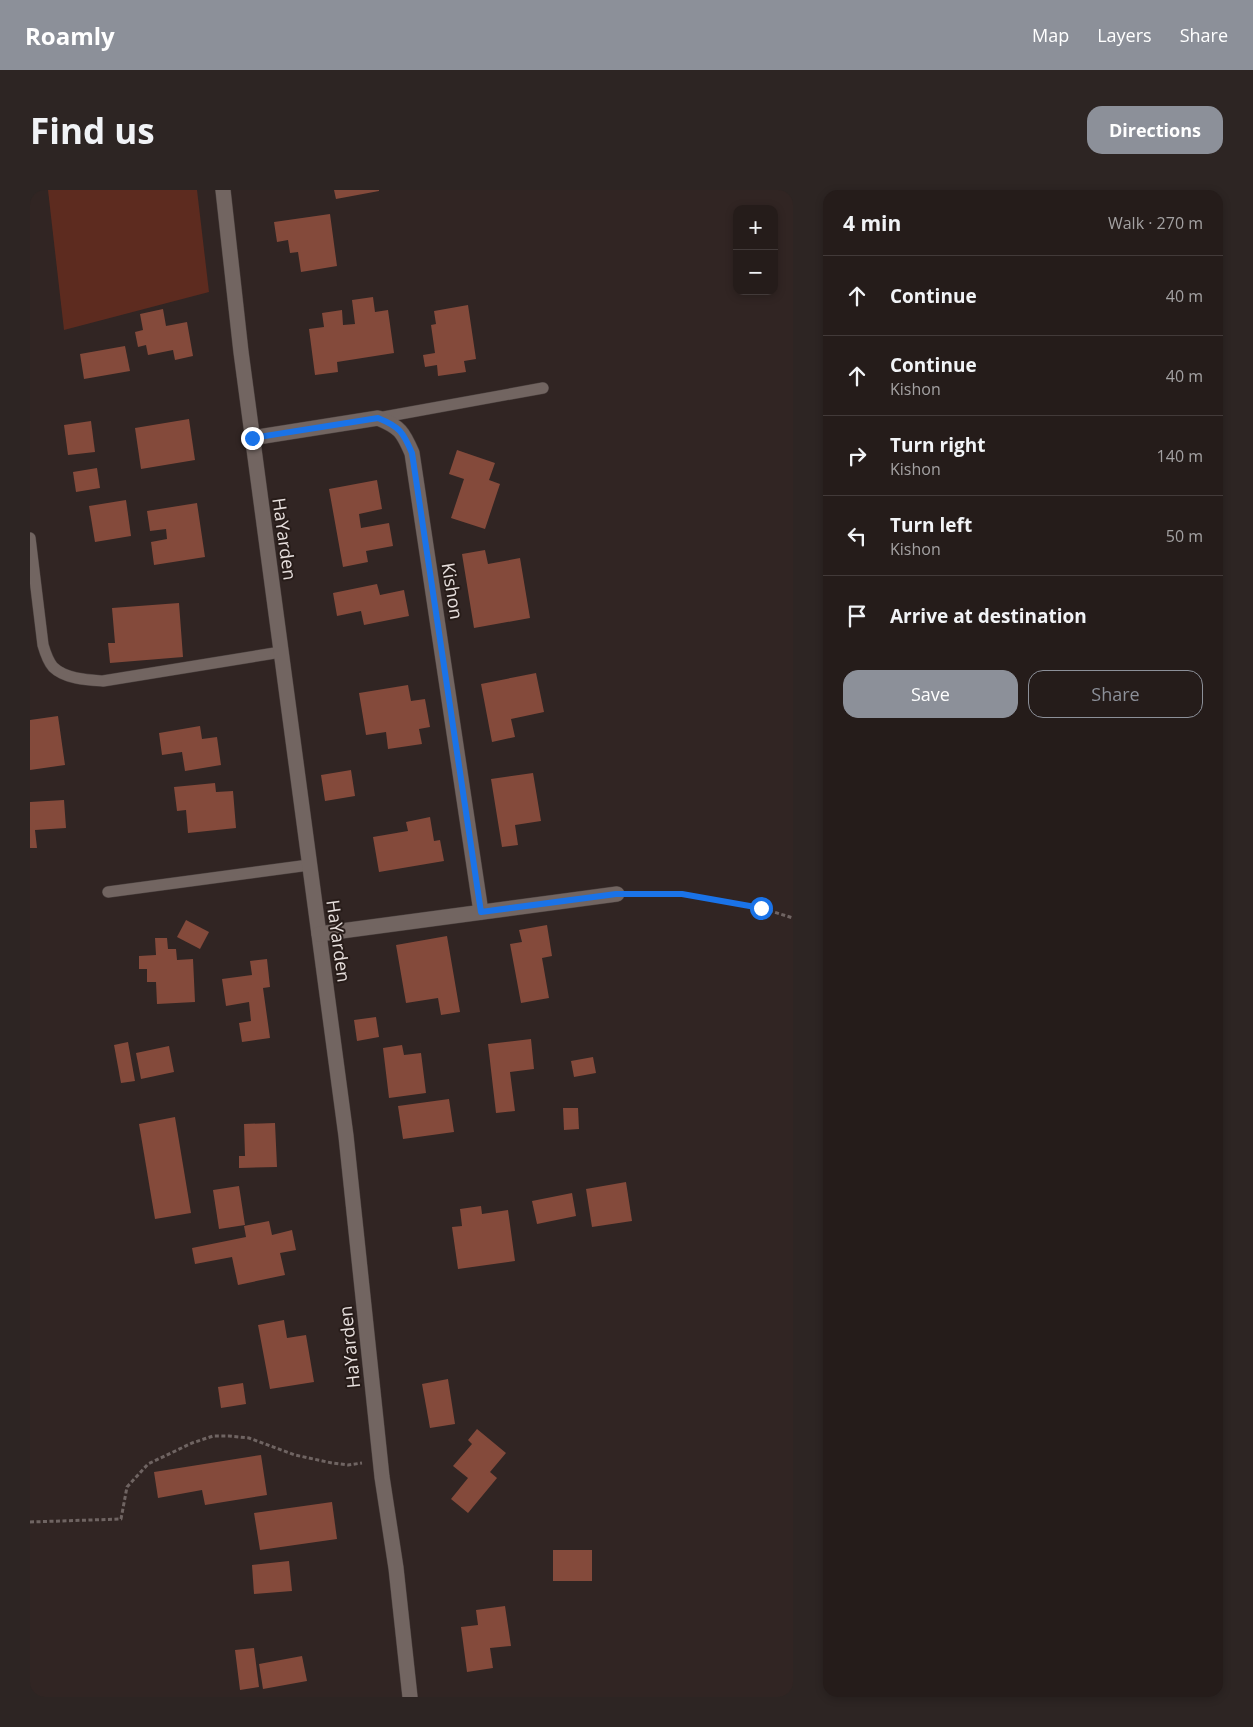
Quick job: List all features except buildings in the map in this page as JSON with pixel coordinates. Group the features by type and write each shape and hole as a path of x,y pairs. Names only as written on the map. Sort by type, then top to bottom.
{"street":[{"name":"HaYarden","path":"223,190 252,438 346,1136 381,1461 396,1568 410,1697"},
{"path":"252,438 378,418"},
{"name":"Kishon","path":"378,418 392,424 404,434 412,453 481,912"},
{"path":"319,934 616,894"}],"lane":[{"path":"378,418 543,388"},
{"path":"30,538 43,645 47,658 54,667 66,674 86,680 103,681 281,652"},
{"path":"108,892 310,865"}],"path":[{"path":"616,894 682,894 761,908 793,918"},
{"path":"30,1522 121,1519 128,1487 148,1464 192,1443 213,1436 249,1438 295,1455 332,1463 348,1465 381,1461"}],"shaded area":[{"path":"48,190 197,190 209,292 64,330"}],"route":[{"path":"252,438 378,418 392,424 404,434 412,453 481,912 616,894 682,894 761,908"}]}
